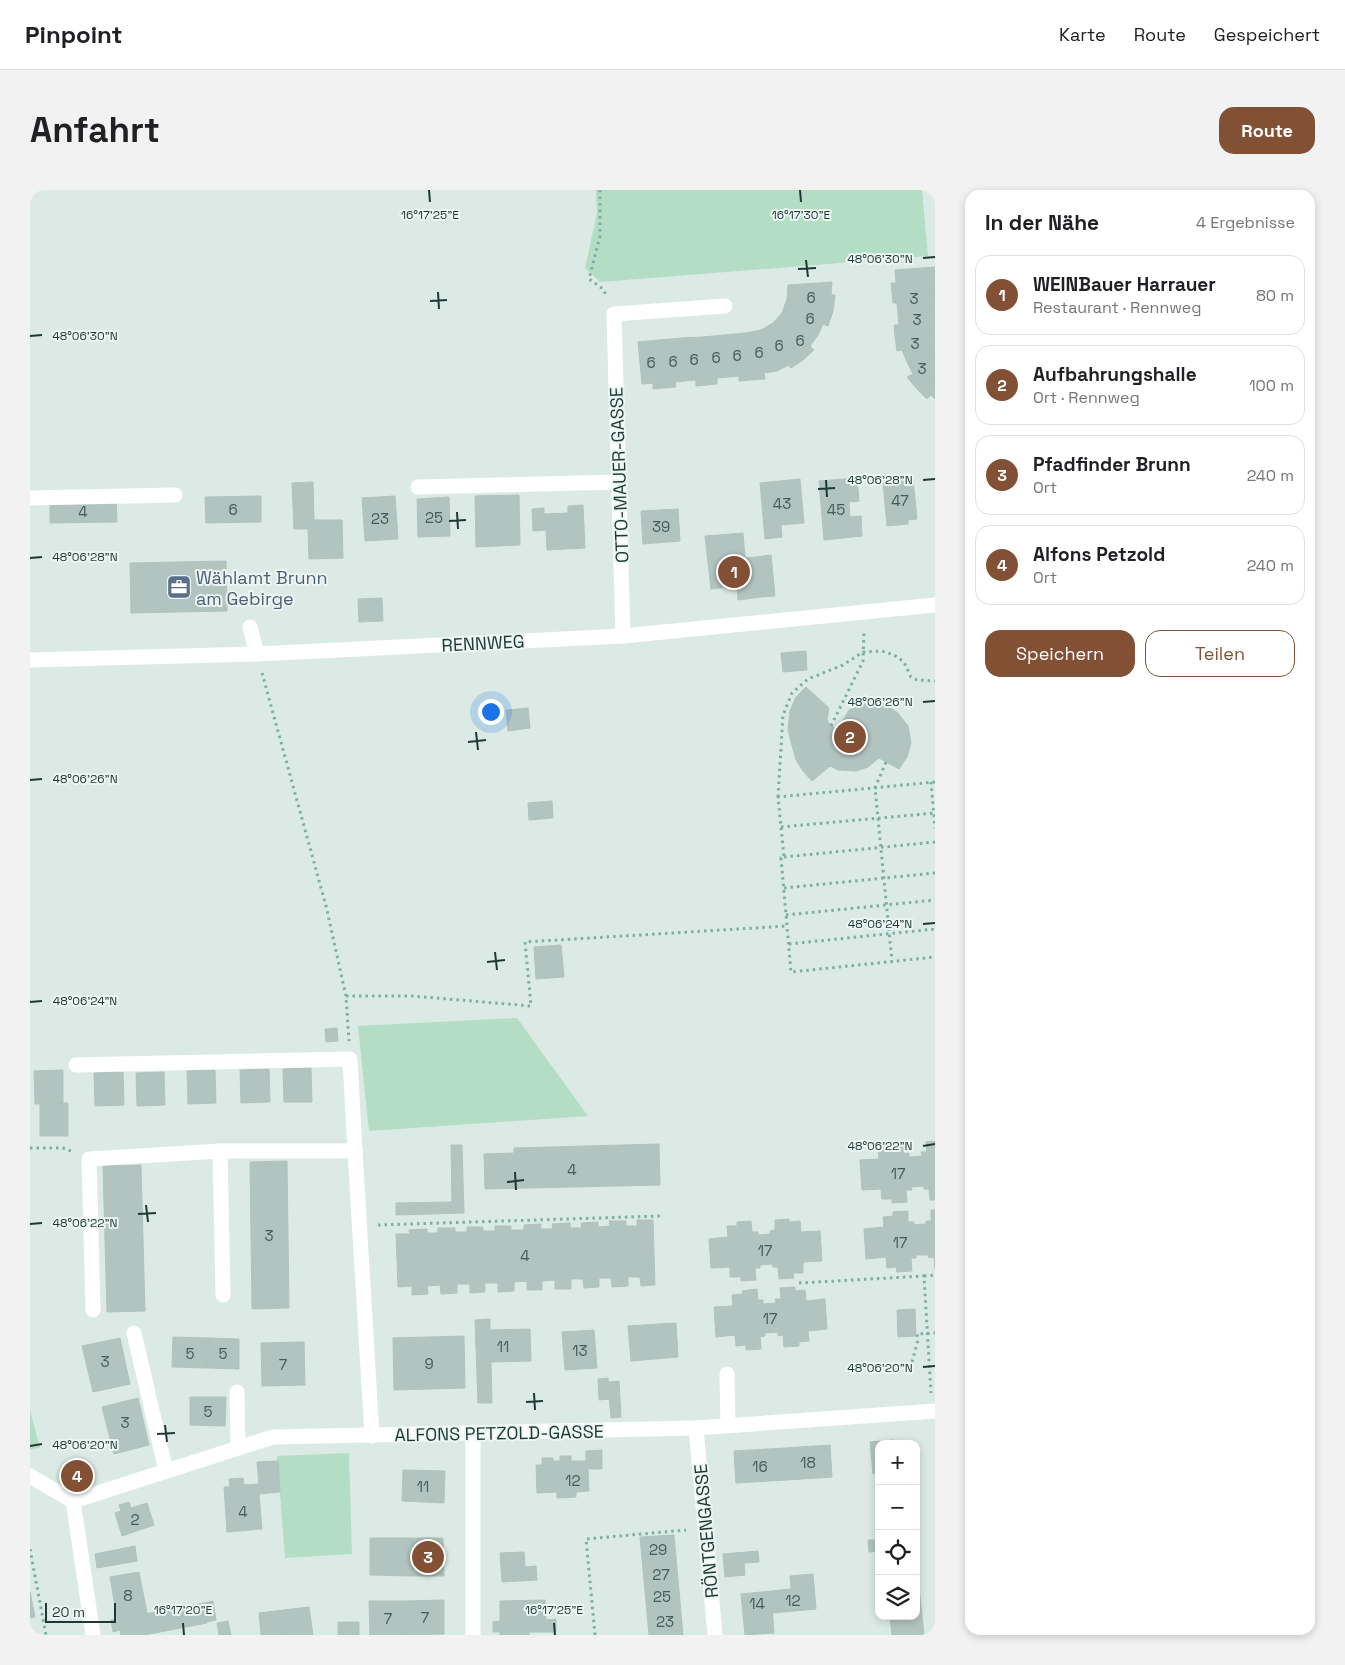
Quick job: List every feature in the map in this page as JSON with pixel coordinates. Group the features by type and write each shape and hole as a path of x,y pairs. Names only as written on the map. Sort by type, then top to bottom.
{"street":[{"path":"614,314 725,306"},
{"name":"OTTO-MAUER-GASSE","path":"614,314 623,636"},
{"path":"418,486 619,482"},
{"path":"30,498 175,495"},
{"name":"RENNWEG","path":"30,660 257,654 623,636 935,605"},
{"path":"250,627 257,654"},
{"path":"76,1065 350,1059 372,1436"},
{"path":"93,1310 89,1159 220,1151 355,1150"},
{"path":"220,1151 223,1295"},
{"path":"134,1333 166,1471"},
{"path":"726,1374 728,1425"},
{"path":"237,1392 238,1448"},
{"name":"ALFONS PETZOLD-GASSE","path":"73,1501 273,1437 696,1428 934,1412"},
{"name":"RÖNTGENGASSE","path":"696,1428 715,1635"},
{"path":"473,1433 473,1635"},
{"path":"30,1476 73,1501 93,1635"}],"path":[{"path":"600,190 600,236 589,279 603,290 614,314"},
{"path":"831,726 863,661 864,612"},
{"path":"935,681 917,680 911,677 904,662 894,655 882,651 863,652 843,665 808,679 792,693 783,715 778,797 784,857 781,858 791,972 935,957"},
{"path":"257,654 326,906 346,996 350,1059"},
{"path":"886,762 875,788 892,961"},
{"path":"778,797 933,782 935,828"},
{"path":"781,827 934,813"},
{"path":"784,857 935,842"},
{"path":"784,888 935,873"},
{"path":"786,915 935,900"},
{"path":"346,996 412,996 532,1006 525,942 787,926"},
{"path":"789,944 935,929"},
{"path":"30,1148 63,1148 89,1159"},
{"path":"360,1226 661,1216"},
{"path":"799,1283 935,1275"},
{"path":"924,1276 934,1412"},
{"path":"912,1362 918,1334 935,1333 935,1336"},
{"path":"595,1635 586,1539 706,1528"},
{"path":"30,1549 46,1635"}],"green space":[{"path":"596,190 922,190 928,256 600,282 585,268 597,213"},
{"path":"517,1018 588,1116 369,1131 358,1026"},
{"path":"30,1411 40,1448 30,1449"},
{"path":"349,1453 352,1554 285,1558 277,1456"}],"building":[{"path":"935,267 935,290 892,293 891,283 896,283 895,270"},
{"path":"832,282 831,295 835,295 833,311 787,299 788,285"},
{"path":"935,290 935,311 898,314 897,303 893,303 892,293"},
{"path":"787,299 833,311 828,326 823,324 818,335 782,313"},
{"path":"935,311 935,333 895,336 894,325 899,325 898,314"},
{"path":"782,313 818,335 810,346 814,350 803,360 773,323"},
{"path":"773,323 803,360 791,368 789,365 777,371 761,330"},
{"path":"761,330 777,371 764,373 765,379 750,380 746,333"},
{"path":"746,333 750,380 739,381 739,376 728,377 724,335"},
{"path":"935,333 935,351 907,362 902,350 897,351 895,336"},
{"path":"724,335 728,377 717,378 717,384 707,385 703,337"},
{"path":"703,337 707,385 696,386 696,380 685,381 682,338"},
{"path":"682,338 685,381 675,382 676,387 664,388 660,340"},
{"path":"660,340 664,388 653,389 653,383 642,384 638,342"},
{"path":"935,351 935,374 917,389 907,377 913,374 907,362"},
{"path":"935,374 935,399 931,395 927,399 917,389"},
{"path":"857,478 859,501 849,502 850,517 861,516 862,536 824,540 819,481"},
{"path":"800,479 804,523 781,525 782,537 765,539 760,483"},
{"path":"913,479 917,519 908,520 908,524 887,526 883,482"},
{"path":"313,482 314,520 342,520 343,558 309,559 308,529 294,529 292,483"},
{"path":"519,495 520,545 476,547 475,496"},
{"path":"261,496 261,522 206,523 205,497"},
{"path":"395,496 398,539 365,541 362,498"},
{"path":"449,497 450,536 418,537 417,499"},
{"path":"116,499 117,522 50,523 50,500"},
{"path":"583,505 585,548 547,550 546,530 533,531 532,509 544,508 544,514 568,513 568,506"},
{"path":"678,509 680,541 643,544 641,511"},
{"path":"743,533 745,558 757,557 761,597 738,600 737,586 711,589 705,536"},
{"path":"771,555 775,596 761,597 757,557"},
{"name":"Wählamt Brunn am Gebirge","path":"226,561 227,611 131,613 130,563"},
{"path":"382,598 383,621 359,622 358,599"},
{"path":"806,651 807,670 783,672 781,653"},
{"path":"806,687 829,708 827,720 831,726 838,730 849,710 863,704 883,703 898,713 908,726 911,743 907,757 899,769 879,758 868,767 856,771 838,770 830,766 812,781 796,760 788,730 790,711 796,697"},
{"path":"528,708 530,728 508,731 506,710"},
{"path":"552,801 553,818 529,820 528,803"},
{"path":"561,945 564,977 536,979 534,947"},
{"path":"337,1028 338,1041 326,1042 325,1029"},
{"path":"311,1068 312,1102 284,1102 283,1069"},
{"path":"269,1069 270,1102 241,1103 240,1070"},
{"path":"63,1070 63,1103 35,1104 34,1071"},
{"path":"215,1070 216,1103 188,1104 187,1071"},
{"path":"123,1072 124,1105 95,1106 94,1073"},
{"path":"164,1072 165,1105 137,1106 136,1073"},
{"path":"68,1103 68,1136 40,1136 40,1104"},
{"path":"935,1141 935,1200 930,1200 929,1189 924,1189 924,1186 911,1187 912,1190 906,1190 907,1202 892,1203 892,1199 882,1199 881,1189 862,1190 860,1160 879,1159 878,1148 889,1148 888,1144 903,1143 904,1154 909,1153 909,1157 922,1156 921,1152 927,1152 926,1142"},
{"path":"659,1144 660,1185 485,1189 484,1154 514,1153 514,1148"},
{"path":"451,1145 462,1145 464,1213 396,1215 396,1203 452,1202"},
{"path":"287,1161 289,1308 252,1309 250,1162"},
{"path":"141,1165 145,1311 107,1312 103,1166"},
{"path":"931,1210 935,1210 935,1269 934,1257 929,1258 928,1255 916,1255 916,1258 911,1258 912,1271 897,1272 896,1267 887,1268 886,1257 866,1259 864,1229 884,1227 883,1217 893,1216 893,1212 908,1211 908,1222 914,1222 914,1225 926,1224 926,1221 931,1221"},
{"path":"789,1219 789,1222 800,1221 801,1232 820,1231 822,1261 803,1262 803,1273 793,1273 794,1278 779,1279 778,1267 773,1267 772,1264 760,1265 760,1268 755,1268 756,1280 741,1281 741,1277 730,1277 730,1267 711,1268 709,1239 728,1237 727,1226 737,1226 737,1222 751,1221 752,1232 758,1232 758,1235 770,1234 770,1231 775,1230 775,1220"},
{"path":"637,1220 653,1220 655,1285 641,1286 640,1277 628,1277 628,1286 612,1287 611,1278 599,1278 599,1287 584,1288 583,1279 571,1279 571,1289 555,1289 555,1280 542,1281 542,1290 527,1290 527,1281 514,1282 514,1291 498,1292 498,1283 485,1283 485,1292 470,1293 470,1284 457,1284 457,1293 441,1294 440,1285 427,1286 428,1294 412,1295 412,1286 398,1287 396,1234 410,1234 409,1230 427,1229 427,1233 438,1233 438,1228 455,1228 455,1232 467,1232 467,1227 483,1227 483,1231 495,1231 495,1226 511,1226 511,1230 524,1230 524,1225 541,1224 541,1229 553,1229 552,1224 570,1223 570,1228 582,1228 581,1223 598,1222 598,1227 610,1226 609,1221 626,1221 626,1226 637,1226"},
{"path":"795,1287 795,1291 805,1290 806,1301 825,1299 827,1329 808,1331 809,1341 799,1342 799,1346 784,1347 783,1335 778,1336 778,1332 765,1333 765,1336 760,1337 761,1349 746,1350 746,1345 736,1346 735,1335 716,1337 714,1307 733,1306 732,1295 743,1294 742,1291 757,1289 758,1300 763,1300 763,1304 776,1303 775,1299 781,1299 780,1288"},
{"path":"915,1309 916,1336 898,1337 897,1310"},
{"path":"490,1319 490,1330 530,1329 531,1361 491,1362 492,1403 478,1403 475,1320"},
{"path":"676,1323 678,1357 631,1361 628,1326"},
{"path":"594,1330 597,1368 565,1370 562,1332"},
{"path":"464,1336 465,1388 394,1390 393,1338"},
{"path":"173,1337 208,1338 207,1368 172,1367"},
{"path":"120,1338 130,1384 93,1392 82,1346"},
{"path":"208,1338 239,1339 239,1369 207,1368"},
{"path":"304,1342 305,1385 262,1386 261,1343"},
{"path":"608,1378 609,1399 599,1400 598,1379"},
{"path":"619,1381 621,1417 611,1418 608,1382"},
{"path":"190,1397 226,1397 225,1426 190,1425"},
{"path":"138,1398 149,1445 114,1454 102,1407"},
{"path":"870,1442 875,1442 875,1474 873,1474"},
{"path":"830,1445 832,1477 787,1480 785,1448"},
{"path":"785,1448 787,1480 736,1483 734,1451"},
{"path":"602,1450 602,1469 588,1469 589,1491 576,1492 576,1497 557,1498 556,1461 560,1461 560,1456 571,1456 571,1461 586,1461 586,1451"},
{"path":"542,1458 553,1458 553,1461 556,1461 557,1492 537,1493 536,1465 542,1465"},
{"path":"278,1461 280,1492 259,1494 262,1529 227,1532 224,1487 230,1487 229,1479 243,1478 244,1485 259,1484 257,1462"},
{"path":"403,1470 445,1471 444,1503 402,1501"},
{"path":"129,1502 131,1508 147,1503 154,1525 122,1536 115,1513 121,1511 119,1505"},
{"path":"674,1535 683,1635 649,1635 640,1537"},
{"path":"370,1538 412,1538 412,1576 370,1575"},
{"path":"412,1538 443,1538 444,1576 412,1576"},
{"path":"868,1540 875,1540 875,1551 869,1552"},
{"path":"135,1546 137,1561 97,1568 95,1554"},
{"path":"758,1551 759,1562 744,1563 745,1575 725,1577 723,1554"},
{"path":"524,1552 525,1567 536,1566 537,1580 502,1582 500,1553"},
{"path":"139,1572 147,1613 117,1618 110,1577"},
{"path":"813,1574 816,1609 773,1613 771,1591 791,1589 790,1576"},
{"path":"771,1591 774,1633 745,1635 741,1594"},
{"path":"30,1592 35,1617 30,1618"},
{"path":"920,1597 924,1635 892,1635 890,1620 920,1620"},
{"path":"444,1600 444,1634 406,1635 406,1601"},
{"path":"545,1600 546,1620 556,1619 556,1632 529,1632 529,1635 500,1635 500,1632 493,1632 493,1622 500,1621 500,1601"},
{"path":"213,1601 216,1620 207,1622 204,1603"},
{"path":"369,1601 406,1601 406,1635 370,1635"},
{"path":"204,1603 207,1623 144,1635 121,1635 120,1630 113,1632 111,1620"},
{"path":"309,1607 313,1635 287,1635 284,1610"},
{"path":"284,1610 287,1635 261,1635 259,1613"},
{"path":"228,1621 231,1635 219,1635 217,1623"},
{"path":"338,1622 348,1622 348,1635 338,1635"},
{"path":"348,1622 359,1622 359,1635 348,1635"}],"place":[{"name":"WEINBauer Harrauer","path":"734,572"},
{"name":"Wählamt Brunn am Gebirge","path":"179,587"},
{"name":"Aufbahrungshalle","path":"850,737"},
{"name":"Alfons Petzold","path":"77,1476"},
{"name":"Pfadfinder Brunn","path":"428,1557"}]}
